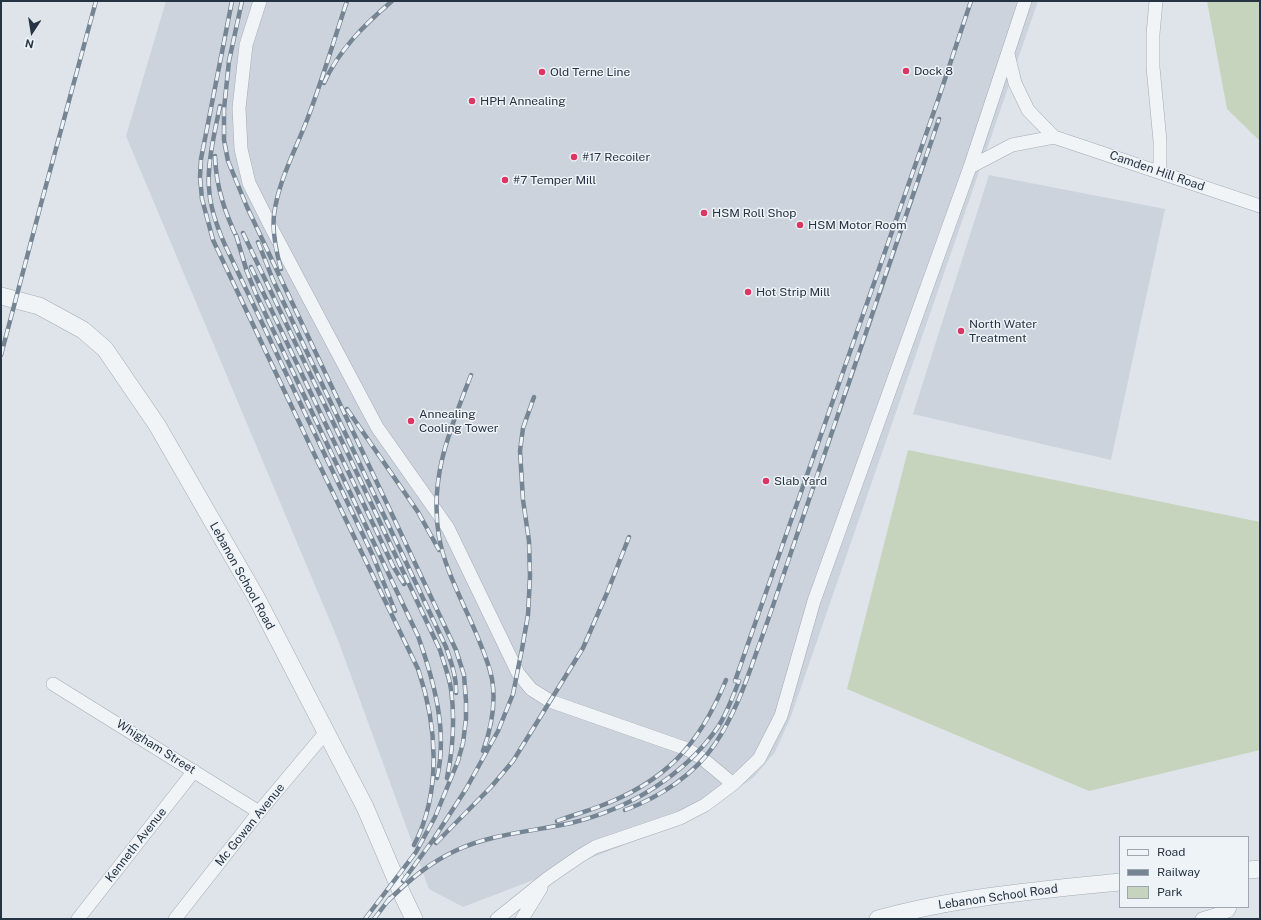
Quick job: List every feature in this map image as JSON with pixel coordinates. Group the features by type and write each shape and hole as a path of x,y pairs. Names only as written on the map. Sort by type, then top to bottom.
{"street":[{"path":"260,1 246,45 239,108 241,149 249,183 377,427 448,528 518,673 531,689 550,701 687,749 703,759 732,784"},
{"path":"497,919 548,878 595,847 680,818 705,805 732,784 759,759 782,716 814,601 970,167 1025,1"},
{"path":"1156,1 1153,34 1153,68 1160,141 1160,172"},
{"path":"1008,54 1015,83 1028,110 1054,137"},
{"path":"970,167 1012,145 1054,137"},
{"name":"Camden Hill Road","path":"1054,137 1260,206"},
{"name":"Lebanon School Road","path":"1,296 39,306 83,330 105,348 161,432 256,597 365,808 414,919"},
{"name":"Whigham Street","path":"53,684 259,812"},
{"name":"Mc Gowan Avenue","path":"175,919 259,812 326,732"},
{"name":"Kenneth Avenue","path":"78,919 194,771"},
{"path":"1249,870 1260,869"},
{"path":"522,919 548,878"},
{"name":"Lebanon School Road","path":"878,919 909,910 984,897 1119,882"},
{"path":"1202,919 1228,910 1229,908"}],"shaded area":[{"path":"166,1 1038,1 790,719 775,752 753,778 692,819 463,907 429,889 338,640 126,136"},
{"name":"North Water Treatment","path":"989,175 1165,209 1111,460 913,414"}],"green space":[{"path":"1207,1 1260,1 1260,141 1227,109"},
{"path":"908,450 1260,522 1260,750 1089,791 847,689"}],"railway":[{"path":"1,355 96,1"},
{"path":"232,1 201,159 200,177 202,199 213,240 418,669 429,712 434,758 433,781 429,803 423,824 414,845"},
{"path":"242,1 229,61 224,109 224,140 228,161 247,207 456,650 464,675 466,719 463,743 458,761 435,817 416,852 365,919"},
{"path":"281,269 274,235 274,215 276,203 283,179 318,90 347,1"},
{"path":"324,83 337,60 353,39 392,1"},
{"path":"387,902 403,886 420,873 437,861 457,850 484,840 571,823 593,817 634,799 654,788 689,761 718,727 739,681 735,681 938,100 971,1"},
{"path":"220,106 209,168 212,210 225,245 373,556 395,611"},
{"path":"625,810 663,792 697,766 707,755 722,733 740,698 939,119"},
{"path":"215,156 217,178 222,200 238,240"},
{"path":"243,233 440,650 450,684 453,711 452,745 447,778"},
{"path":"236,235 247,272 256,294 418,636 438,706 441,742 437,778"},
{"path":"258,242 273,280 446,647 455,676 456,693"},
{"path":"251,267 393,566 404,584"},
{"path":"471,375 443,454 437,494 437,515 439,537 445,562 483,650 492,679 492,715 483,751"},
{"path":"403,881 433,840 466,789 498,731 513,694 528,615 530,576 529,541 523,500 520,451 523,428 534,397"},
{"path":"347,409 418,512 439,550"},
{"path":"436,843 491,787 513,761 583,648 629,537"},
{"path":"557,821 622,797 661,773 677,759 691,743 704,724 726,680"},
{"path":"374,919 390,898"}],"place":[{"name":"Dock 8","path":"906,71"},
{"name":"Old Terne Line","path":"542,72"},
{"name":"HPH Annealing","path":"472,101"},
{"name":"#17 Recoiler","path":"574,157"},
{"name":"#7 Temper Mill","path":"505,180"},
{"name":"HSM Roll Shop","path":"704,213"},
{"name":"HSM Motor Room","path":"800,225"},
{"name":"Hot Strip Mill","path":"748,292"},
{"name":"North Water Treatment","path":"961,331"},
{"name":"Annealing Cooling Tower","path":"411,421"},
{"name":"Slab Yard","path":"766,481"}]}
